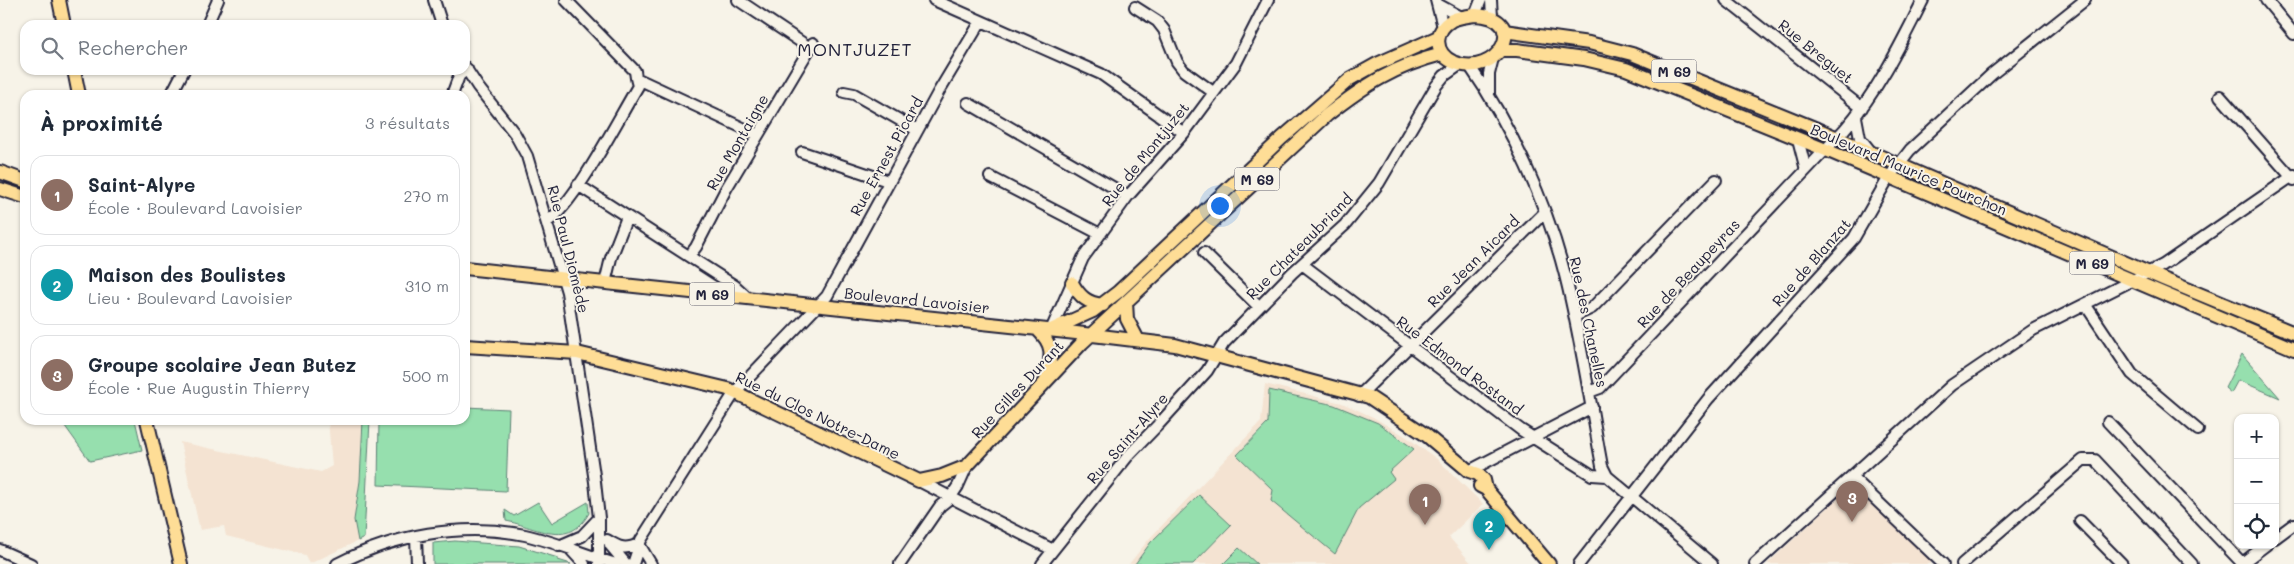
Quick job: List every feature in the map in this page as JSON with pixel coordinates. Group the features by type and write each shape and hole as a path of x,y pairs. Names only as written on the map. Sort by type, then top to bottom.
{"main road":[{"path":"59,0 63,20"},
{"path":"1475,15 1492,17 1504,31 1505,42 1497,54 1465,65 1445,56 1441,32 1461,16 1475,15"},
{"name":"Boulevard Maurice Pourchon","path":"1504,31 1589,43 1632,54 1837,138 2294,333"},
{"name":"M 69","path":"1051,330 1103,305 1282,138 1350,79 1441,32"},
{"name":"Boulevard Maurice Pourchon","path":"1497,54 1517,50 1584,59 1626,69 1798,138 2294,349"},
{"name":"M 69","path":"1091,334 1327,115 1355,93 1409,63 1445,56"},
{"path":"75,75 78,90"},
{"path":"0,172 20,179"},
{"path":"0,189 20,195"},
{"name":"Boulevard Lavoisier","path":"470,269 1138,340 1175,346 1315,381 1359,396 1369,397 1426,435 1469,471 1472,479 1486,489 1549,564"},
{"path":"1072,283 1083,298 1091,303 1103,305"},
{"path":"1126,302 1127,320 1138,340"},
{"path":"1037,328 1048,340 1052,351 1046,380"},
{"name":"Rue Gilles Durant","path":"919,481 942,476 968,466 1046,380 1091,334"},
{"name":"Rue du Clos Notre-Dame","path":"470,346 577,354 689,379 735,392 919,481"},
{"path":"148,425 181,564"}],"street":[{"path":"209,20 218,0"},
{"path":"434,0 440,20"},
{"path":"548,222 555,216 578,185 638,86 634,71 566,0"},
{"name":"Rue Montaigne","path":"689,256 758,135 812,46 738,0"},
{"path":"934,0 1101,74 1184,133"},
{"name":"Rue de Montjuzet","path":"1051,330 1083,258 1128,196 1184,133 1236,63 1268,0"},
{"path":"1475,15 1481,0"},
{"path":"1491,0 1492,17"},
{"name":"Rue Breguet","path":"1726,0 1735,5 1862,108"},
{"name":"Rue de Beaupeyras","path":"1589,392 1600,388 1856,117 1891,64 1923,0"},
{"name":"Rue de Blanzat","path":"1578,564 1720,386 1854,238 1889,177 1910,150 1992,74 2085,0"},
{"path":"2266,0 2294,34"},
{"path":"1438,2 1461,16"},
{"path":"1438,2 1441,32"},
{"path":"1135,7 1157,21 1164,30 1177,62 1184,71 1213,92"},
{"name":"Rue Ernest Picard","path":"633,564 639,544 735,392 827,296 888,181 981,21"},
{"path":"1489,95 1489,79 1497,54"},
{"name":"Rue Chateaubriand","path":"1444,76 1445,56"},
{"name":"Rue Chateaubriand","path":"1216,356 1224,343 1259,307 1345,225 1379,183 1426,101 1444,76 1465,65"},
{"name":"Rue des Chanelles","path":"1465,65 1489,95 1517,150 1544,213 1565,273 1575,316 1602,466 1606,476"},
{"name":"Rue Paul Diomède","path":"470,73 522,144 533,171 548,222 563,279 577,354 599,518 599,561"},
{"path":"174,90 181,75"},
{"path":"454,90 460,75"},
{"path":"636,78 758,135"},
{"path":"844,92 854,94 917,130"},
{"path":"1755,564 1952,385 2033,330 2119,285 2134,281 2151,273 2293,177 2220,96"},
{"path":"968,103 1128,196"},
{"path":"1856,117 1860,138 1872,154"},
{"path":"1798,138 1806,170"},
{"path":"802,152 888,181"},
{"path":"990,178 1100,234"},
{"path":"1575,316 1592,308 1716,180"},
{"path":"578,185 735,286 748,298"},
{"name":"Rue Jean Aicard","path":"1359,396 1544,213"},
{"path":"605,283 627,217"},
{"path":"1204,253 1259,307"},
{"name":"Rue Edmond Rostand","path":"1302,264 1532,438 1592,475 1606,476"},
{"path":"2085,304 2132,374 2198,430"},
{"name":"Rue Saint-Alyre","path":"1042,564 1128,456 1173,409 1207,370 1216,356"},
{"path":"1469,471 1592,407"},
{"path":"2108,422 2242,564 2261,549"},
{"path":"1962,564 2083,460 2089,458 2095,460 2192,564"},
{"name":"Rue Gilles Durant","path":"900,564 940,506 950,498 968,466"},
{"path":"1606,476 1712,564"},
{"path":"1852,477 1943,564"},
{"name":"Rue du Clos Notre-Dame","path":"919,481 1053,550"},
{"path":"559,546 582,536 599,518"},
{"name":"Rue Paul Diomède","path":"599,518 613,551 626,564"},
{"path":"2080,521 2122,564"},
{"path":"2279,535 2294,524"},
{"path":"336,564 384,543 416,536 482,532 525,535 599,561 616,564"},
{"path":"416,536 416,564"},
{"path":"607,540 619,548 629,548 639,544 651,564"},
{"path":"0,550 31,564"},
{"path":"571,550 584,564"}],"shaded area":[{"path":"1265,384 1342,403 1373,417 1405,436 1437,459 1483,504 1449,537 1472,564 1129,564 1149,539 1261,422"},
{"path":"328,425 363,425 360,481 354,520 358,541 309,564 305,555 226,536 224,526 200,530 180,442 321,472 332,466"},
{"path":"1849,488 1856,489 1933,559 1930,564 1767,564"}],"green space":[{"path":"2242,354 2280,398 2238,380 2231,393 2225,388"},
{"path":"1269,390 1334,405 1378,423 1414,449 1389,472 1394,479 1359,508 1335,554 1271,501 1273,490 1237,455 1268,423"},
{"path":"470,407 509,409 506,491 378,485 379,425 470,425"},
{"path":"64,425 136,425 142,450 90,461"},
{"path":"363,425 370,425 364,538 358,541 354,520 360,481"},
{"path":"1199,495 1231,525 1193,564 1135,564 1151,542"},
{"path":"538,502 552,523 588,502 589,513 581,524 572,531 562,533 541,531 506,521 505,510 514,516"},
{"path":"455,541 519,546 571,564 433,564 433,543"},
{"path":"1239,548 1257,564 1223,564"}],"place":[{"name":"Groupe scolaire Jean Butez","path":"1852,522"},
{"name":"Saint-Alyre","path":"1425,525"},
{"name":"Maison des Boulistes","path":"1489,550"}],"district":[{"name":"MONTJUZET","path":"855,49"}]}
